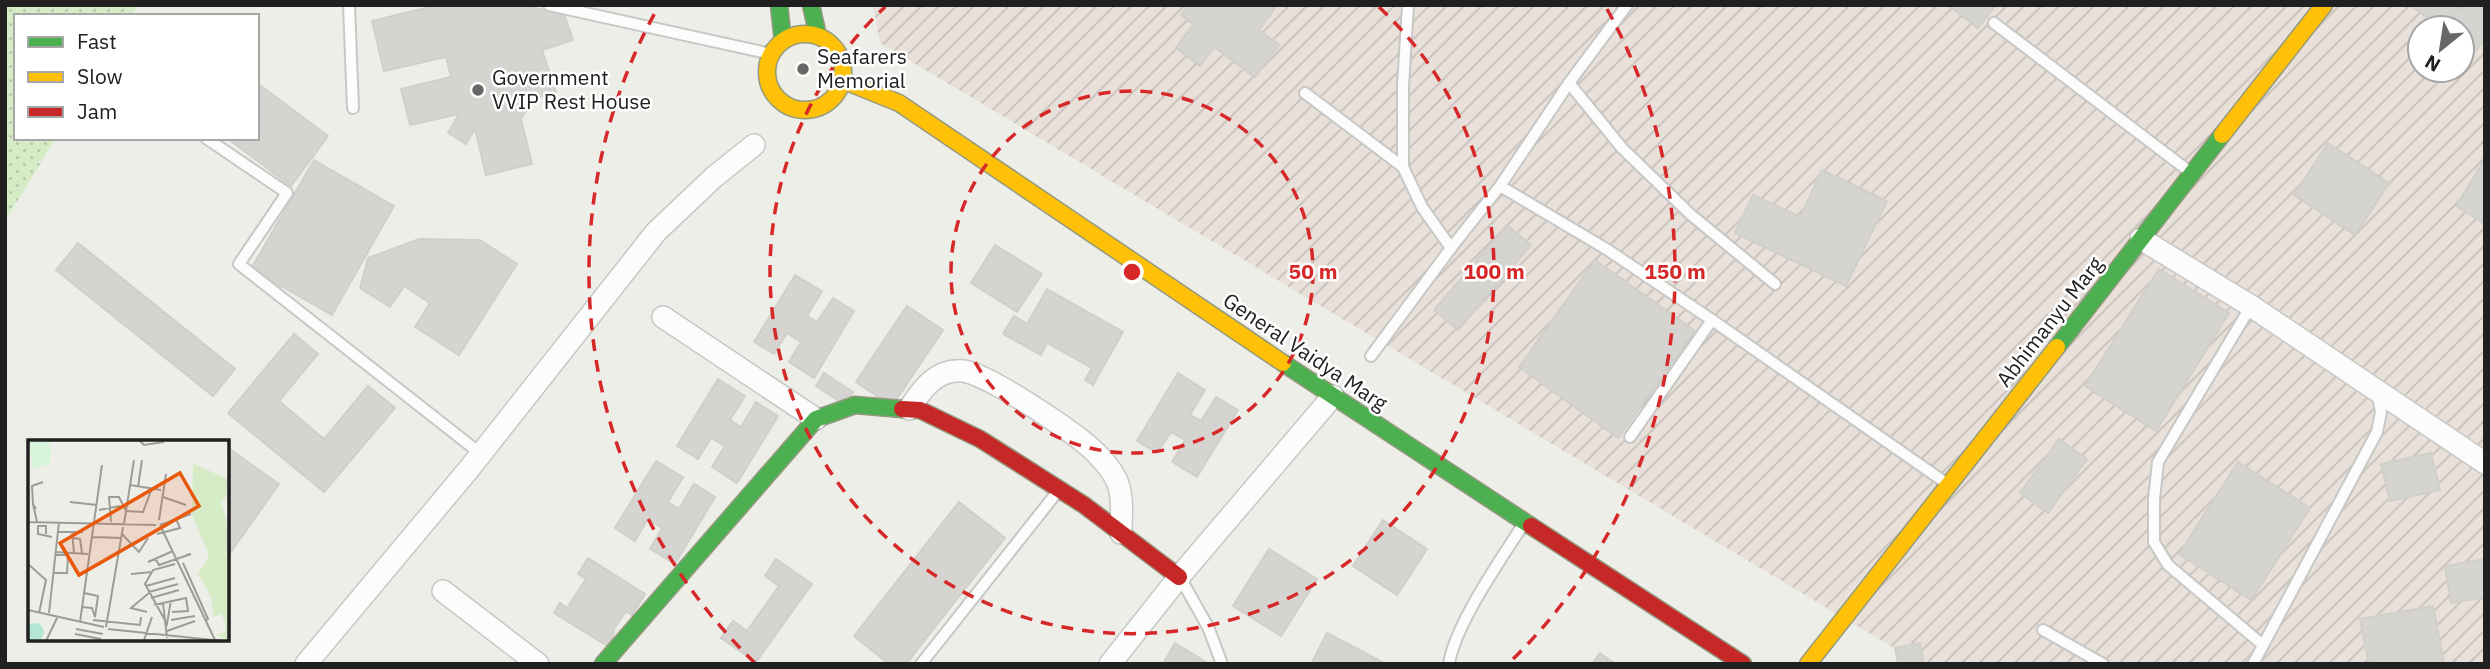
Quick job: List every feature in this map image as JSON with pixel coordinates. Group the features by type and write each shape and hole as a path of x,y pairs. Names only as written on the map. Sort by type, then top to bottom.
{"street":[{"path":"779,5 783,41"},
{"path":"811,5 818,37"},
{"name":"Abhimanyu Marg","path":"1808,664 2324,5"},
{"path":"796,35 818,37 828,42 841,59 842,80 832,99 813,110 792,108 782,103 769,85 767,64 771,54 783,41 796,35"},
{"name":"General Vaidya Marg","path":"842,80 899,103 1524,523 1743,664"},
{"path":"306,664 481,454 656,232 713,177 754,145"},
{"path":"2141,239 2251,306 2485,463"},
{"path":"663,317 816,419"},
{"path":"909,409 921,389 931,379 947,373 964,371 992,382 1038,410 1095,452 1115,478 1122,501 1121,533"},
{"path":"1110,664 1179,577 1333,396"},
{"path":"603,664 816,419 855,405 920,410 980,439 1059,489 1179,577"},
{"path":"443,591 538,664"}],"lane":[{"path":"349,5 353,108"},
{"path":"549,5 771,54"},
{"path":"1408,5 1403,86 1403,167 1422,207 1451,248"},
{"path":"1371,356 1500,186 1569,83 1627,5"},
{"path":"1994,23 2193,174"},
{"path":"1569,83 1632,158 1690,214 1775,284"},
{"path":"1305,93 1403,167"},
{"path":"209,140 287,194 239,264 481,454"},
{"path":"1500,186 1608,250 1948,485"},
{"path":"2251,306 2158,463 2154,499 2154,542 2168,565 2263,645"},
{"path":"1630,437 1712,320"},
{"path":"2253,664 2377,432 2381,412 2376,389"},
{"path":"921,664 1059,489"},
{"path":"1449,664 1451,648 1464,623 1524,523"},
{"path":"1179,577 1208,627 1222,664"},
{"path":"2043,630 2103,664"}],"shaded area":[{"path":"873,5 2485,5 2485,664 1921,664 880,43"}],"green space":[{"path":"5,5 138,5 133,14 14,14 14,140 55,140 5,221"}],"building":[{"name":"Government VVIP Rest House","path":"438,5 519,5 564,14 573,40 542,50 556,92 533,99 521,119 532,164 486,175 475,129 466,144 448,133 459,114 410,125 401,89 451,77 446,57 384,71 372,21"},
{"path":"1188,5 1277,5 1259,30 1279,45 1255,77 1214,47 1200,66 1176,48 1193,24 1181,15"},
{"path":"1948,5 1996,5 1978,28"},
{"path":"2410,5 2453,5 2461,11 2464,5 2485,5 2485,38 2476,51 2476,14 2423,14"},
{"path":"259,84 328,136 291,186 230,140 259,140"},
{"path":"2328,143 2389,183 2355,235 2294,195"},
{"path":"2485,159 2485,224 2456,206"},
{"path":"314,160 394,206 332,315 251,269"},
{"path":"1822,170 1887,201 1846,286 1735,233 1753,195 1800,217"},
{"path":"1507,225 1531,245 1458,330 1434,310"},
{"path":"419,239 480,240 517,264 459,355 415,327 430,303 404,286 390,307 360,288 368,258"},
{"path":"78,243 235,369 213,396 56,270"},
{"path":"995,245 1042,274 1017,312 971,283"},
{"path":"1595,260 1695,331 1618,438 1519,367"},
{"path":"2159,269 2229,313 2156,431 2085,386"},
{"path":"795,275 822,291 807,316 817,322 833,298 854,311 814,378 789,362 801,342 787,333 774,354 754,342"},
{"path":"1047,289 1123,332 1093,385 1085,380 1092,368 1047,343 1041,355 1003,334 1014,316 1027,324"},
{"path":"907,306 943,330 892,406 856,382"},
{"path":"294,334 318,354 279,401 324,439 368,386 395,408 324,492 228,413"},
{"path":"824,373 853,392 845,405 816,386"},
{"path":"1178,373 1205,390 1190,415 1201,421 1216,397 1238,410 1197,477 1172,462 1185,440 1171,432 1157,453 1137,441"},
{"path":"718,379 745,396 730,420 741,427 756,402 778,416 737,483 712,467 725,446 711,438 698,459 677,446"},
{"path":"2059,439 2087,459 2048,513 2020,493"},
{"path":"229,449 279,484 229,555"},
{"path":"2431,453 2440,490 2390,501 2381,464"},
{"path":"656,461 683,477 668,502 679,509 694,484 715,497 675,564 650,549 662,528 648,519 635,541 615,528"},
{"path":"2238,462 2310,508 2251,600 2179,554"},
{"path":"959,502 1005,538 906,664 889,664 854,636"},
{"path":"1383,520 1427,549 1397,595 1353,566"},
{"path":"1269,549 1317,579 1281,636 1233,606"},
{"path":"588,558 645,594 632,615 626,611 614,629 611,648 554,613 560,603 567,608 586,579 578,574"},
{"path":"776,559 812,584 756,662 721,638 733,621 747,631 779,586 765,576"},
{"path":"2485,559 2485,597 2451,603 2445,566"},
{"path":"2433,606 2444,664 2369,664 2360,619"},
{"path":"1327,633 1386,664 1311,664"},
{"path":"1175,643 1209,664 1163,664"},
{"path":"1920,643 1924,664 1898,664 1895,648"},
{"path":"1600,653 1615,664 1592,664"}],"traffic: fast":[{"path":"779,5 783,41"},
{"path":"811,5 818,36"},
{"path":"2057,347 2222,135"},
{"path":"1283,363 1531,526"},
{"path":"603,664 816,419 855,405 902,409"}],"traffic: slow":[{"path":"2222,135 2324,5"},
{"path":"805,34 820,37 832,45 840,57 843,72 840,87 832,99 820,107 805,110 790,107 778,99 770,87 767,72 770,57 778,45 790,37 805,34"},
{"path":"842,80 899,103 1283,363"},
{"path":"1808,664 2057,347"}],"traffic: jam":[{"path":"902,409 920,410 980,439 1084,505 1179,577"},
{"path":"1531,526 1743,664"}],"place":[{"name":"Seafarers Memorial","path":"803,69"},
{"name":"Government VVIP Rest House","path":"478,90"}]}
